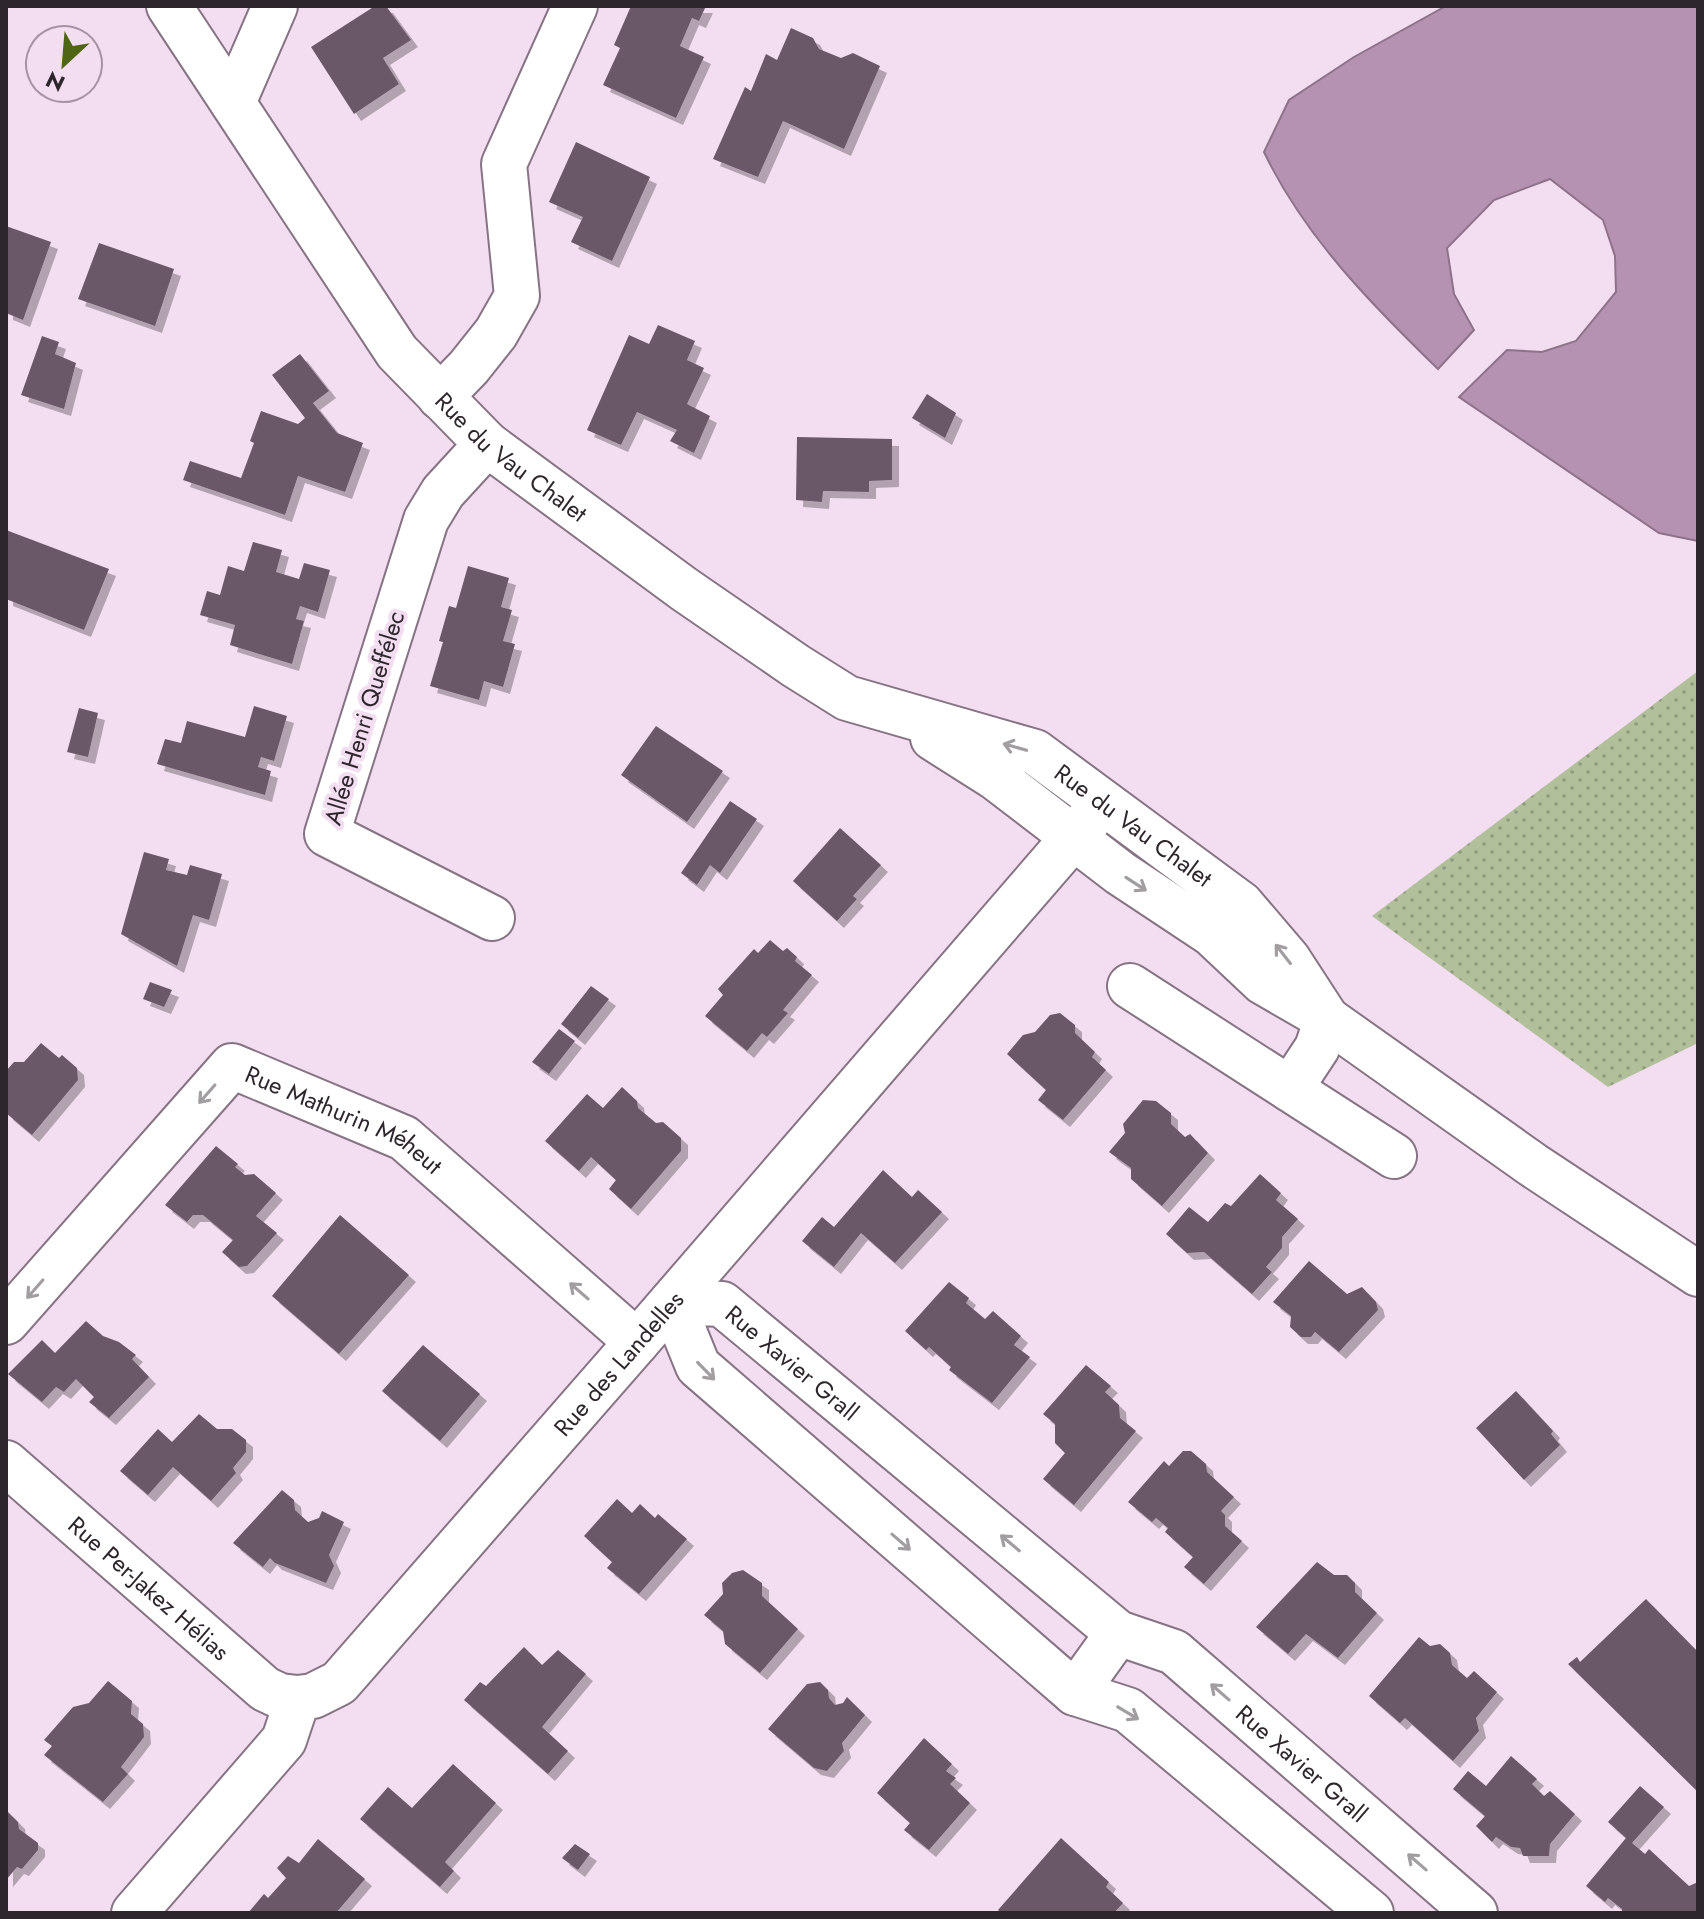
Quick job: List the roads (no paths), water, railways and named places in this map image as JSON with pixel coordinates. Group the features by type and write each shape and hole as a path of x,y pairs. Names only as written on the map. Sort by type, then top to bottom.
{"street":[{"name":"Rue du Vau Chalet","path":"169,6 397,352 487,444 684,589 847,698 1035,752 1241,904 1288,959 1327,1019"},
{"path":"233,103 275,6"},
{"path":"440,397 496,333 517,296 504,164 575,6"},
{"name":"Allée Henri Queffélec","path":"487,444 443,492 421,534 327,834 492,918"},
{"name":"Rue du Vau Chalet","path":"887,710 996,778 1120,873 1212,934 1263,982 1327,1019 1533,1165 1698,1274"},
{"name":"Rue des Landelles","path":"298,1698 313,1696 339,1683 1104,802"},
{"path":"1130,986 1394,1156"},
{"path":"1290,1089 1317,1048 1327,1019"},
{"name":"Rue Mathurin Méheut","path":"6,1322 232,1066 404,1138 637,1342"},
{"name":"Rue Xavier Grall","path":"1371,1913 1128,1710 1075,1693 698,1366 672,1302 722,1304 1118,1633 1174,1652 1475,1913"},
{"name":"Rue Per-Jakez Hélias","path":"6,1463 265,1689 280,1696 298,1698"},
{"path":"1075,1693 1118,1633"},
{"path":"134,1913 284,1740 298,1698"}]}
